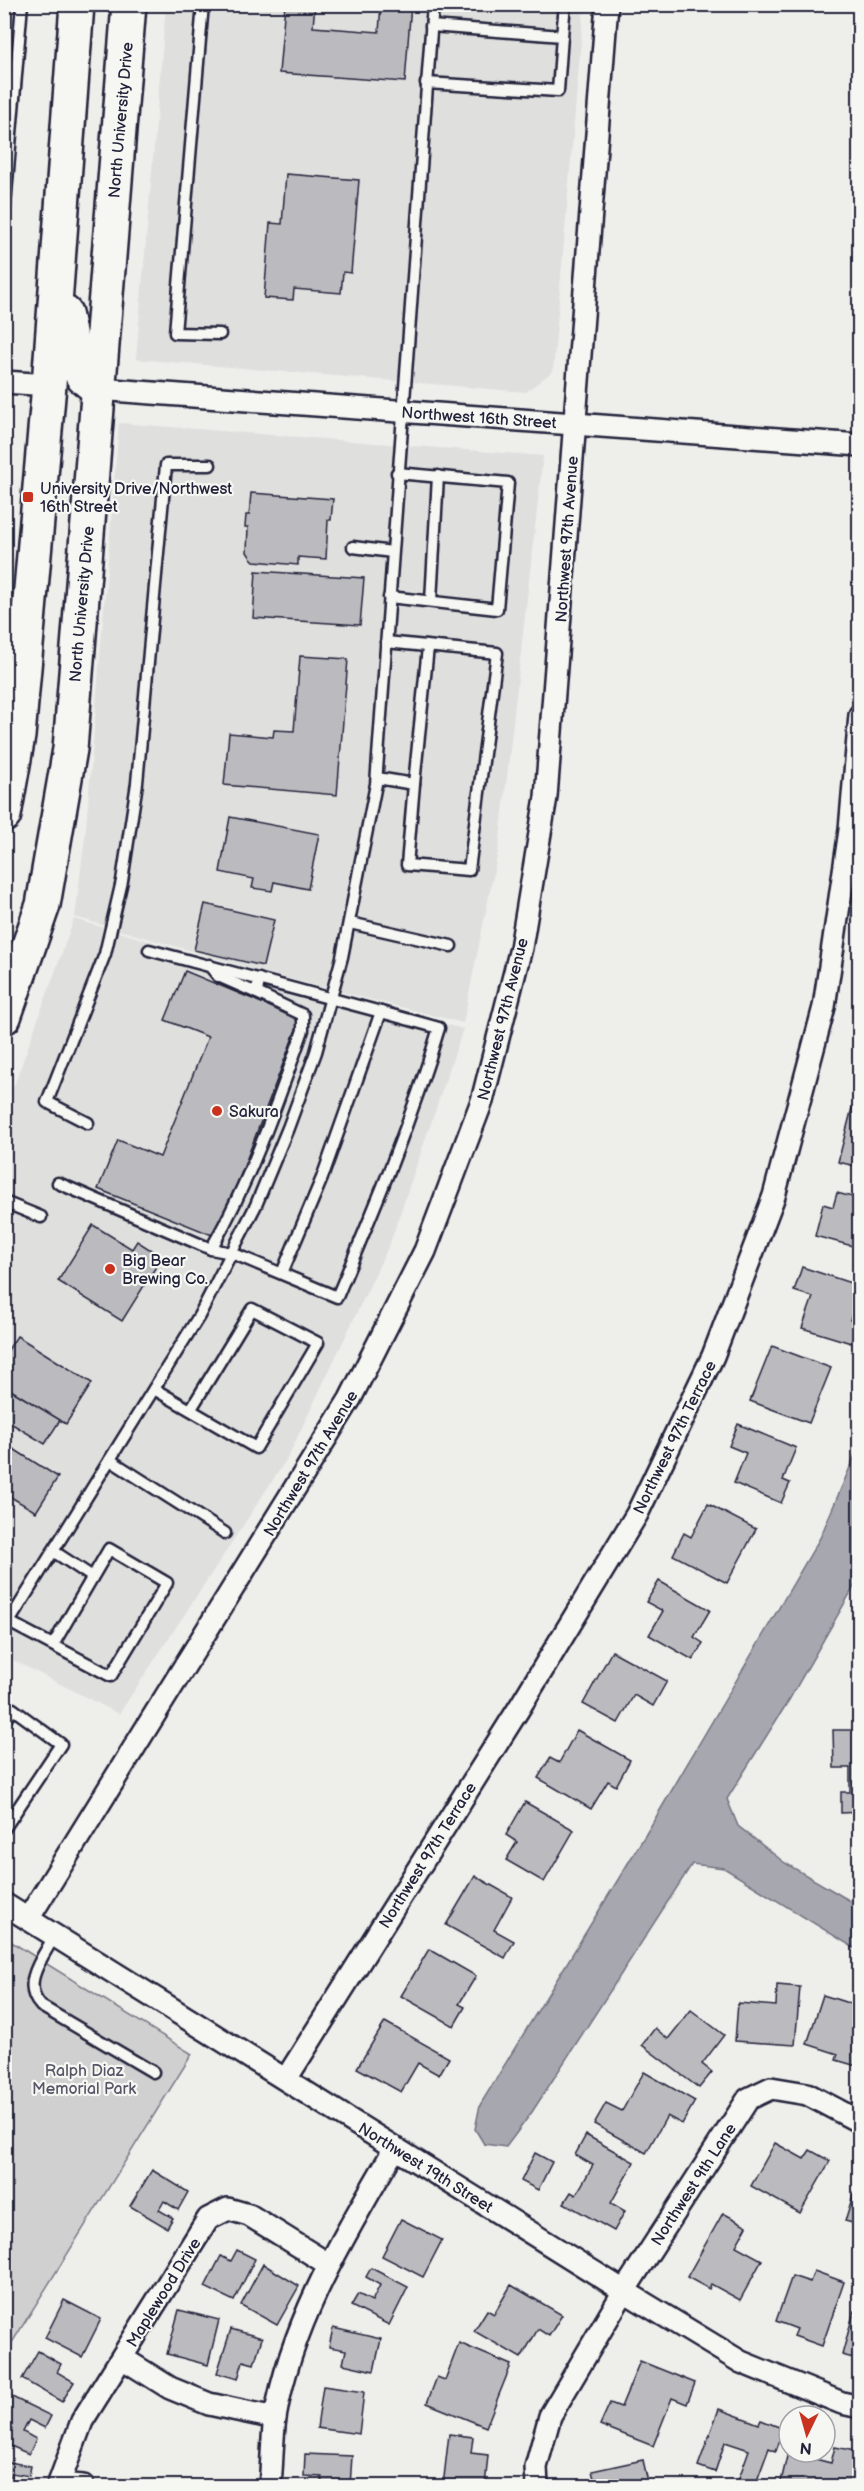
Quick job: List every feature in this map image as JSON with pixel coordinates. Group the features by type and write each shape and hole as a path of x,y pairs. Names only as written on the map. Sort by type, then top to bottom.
{"main road":[{"path":"4,815 18,736 77,4"},
{"name":"North University Drive","path":"4,1017 43,905 70,749 129,4"},
{"path":"57,270 75,362 83,376 98,389"},
{"path":"48,385 67,400 77,414 87,530"}],"street":[{"name":"Northwest 97th Avenue","path":"28,1919 350,1400 425,1251 482,1101 521,948 546,797 607,4"},
{"path":"4,382 48,385"},
{"name":"Northwest 16th Street","path":"98,389 860,445"},
{"name":"Northwest 97th Terrace","path":"286,2079 518,1710 637,1514 713,1356 774,1196 824,1007 850,830 860,715"},
{"name":"Northwest 19th Street","path":"4,1904 741,2362 842,2403 860,2407"},
{"name":"Northwest 9th Lane","path":"537,2487 536,2467 550,2416 624,2291 748,2099 771,2088 807,2094 860,2122"},
{"path":"270,2487 275,2418 295,2342 328,2264 395,2148"},
{"name":"Maplewood Drive","path":"58,2485 82,2421 208,2219 228,2209 249,2215 328,2264"},
{"path":"122,2358 170,2388 209,2404 275,2418"},
{"path":"58,2485 83,2487"}],"lane":[{"path":"4,217 22,4"},
{"path":"203,4 175,333 220,334"},
{"path":"52,1645 109,1549 167,1583 111,1676 52,1645 7,1626 199,1316 256,1205 316,1052 350,923 377,778 401,411 433,4"},
{"path":"426,83 558,91 564,4"},
{"path":"431,26 562,36"},
{"path":"88,1123 47,1102 105,954 122,881 137,783 166,465 210,465"},
{"path":"389,597 497,609 508,483 397,473"},
{"path":"431,601 438,477"},
{"path":"353,547 392,552"},
{"path":"386,642 497,653 468,870 407,865 428,647"},
{"path":"377,778 414,783"},
{"path":"350,923 451,946"},
{"path":"58,1183 211,1249 232,1253 337,1297 388,1177 418,1098 439,1028 149,950"},
{"path":"209,965 218,976 303,1015 303,1030 250,1168 211,1249"},
{"path":"257,993 259,979"},
{"path":"282,1273 322,1178 381,1012"},
{"path":"4,1202 41,1217"},
{"path":"154,1389 256,1448 318,1343 252,1309 191,1409"},
{"path":"110,1460 225,1533"},
{"path":"54,1551 92,1576"},
{"path":"4,1721 13,1709 61,1744 4,1829"},
{"path":"55,1935 35,1972 31,1989 34,1998 41,2006 153,2072"}],"shaded area":[{"path":"166,5 584,5 553,371 526,392 136,359"},
{"path":"119,423 543,456 499,847 463,1023 266,973 75,917 86,828"},
{"path":"74,919 324,992 463,1029 390,1243 288,1457 119,1714 5,1656 4,1105 15,1083"},
{"path":"859,1446 859,1578 789,1700 727,1799 738,1826 785,1863 859,1906 859,1951 724,1868 692,1864 532,2112 506,2147 484,2144 475,2129 480,2105 649,1829 820,1538"}],"green space":[{"name":"Ralph Diaz Memorial Park","path":"5,1938 192,2054 5,2354"}],"building":[{"path":"285,4 315,4 313,27 379,32 381,4 411,4 405,82 279,73"},
{"path":"286,174 359,180 351,273 343,272 341,293 294,289 293,300 264,298 270,223 282,224"},
{"path":"251,493 333,499 331,520 328,520 326,559 298,557 298,565 254,561 247,552 248,527 245,527 246,515 249,515"},
{"path":"256,571 364,578 360,625 253,618"},
{"path":"300,656 348,659 337,795 224,785 229,733 273,737 274,730 294,731"},
{"path":"230,817 319,834 308,889 274,882 272,891 252,888 254,879 220,872"},
{"path":"205,904 274,920 263,966 194,950"},
{"path":"185,971 300,1019 217,1237 98,1189 118,1140 160,1157 208,1037 165,1020"},
{"path":"852,1108 860,1110 860,1167 838,1162"},
{"path":"837,1193 860,1199 860,1248 815,1236 823,1204 833,1207"},
{"name":"Big Bear Brewing Co.","path":"93,1225 132,1249 137,1241 162,1257 122,1321 58,1281"},
{"path":"802,1267 860,1286 850,1320 858,1322 851,1343 802,1328 813,1297 794,1291"},
{"path":"17,1336 92,1383 66,1424 4,1386 4,1356"},
{"path":"772,1346 831,1368 809,1423 750,1401"},
{"path":"4,1386 60,1420 45,1444 4,1419"},
{"path":"738,1424 796,1448 783,1480 790,1483 781,1503 734,1483 746,1453 729,1446"},
{"path":"4,1443 58,1477 36,1512 4,1493"},
{"path":"708,1504 756,1529 727,1583 673,1555 684,1533 691,1537"},
{"path":"4,1561 11,1565 4,1575"},
{"path":"659,1581 710,1610 694,1637 703,1643 693,1660 649,1635 663,1611 646,1602"},
{"path":"612,1651 667,1681 653,1706 634,1695 618,1723 583,1704"},
{"path":"577,1730 630,1760 616,1786 608,1781 591,1809 538,1778 550,1758 559,1763"},
{"path":"833,1730 860,1730 860,1812 841,1813 841,1792 850,1792 850,1768 834,1768"},
{"path":"525,1802 574,1830 544,1882 506,1860 517,1842 506,1835"},
{"path":"475,1876 512,1897 494,1930 514,1941 505,1958 446,1925"},
{"path":"429,1949 476,1976 459,2004 465,2007 454,2026 401,1996"},
{"path":"777,1985 800,1987 795,2045 735,2041 738,2003 776,2006"},
{"path":"823,1995 858,2006 860,2003 860,2067 836,2060 838,2054 807,2044"},
{"path":"691,2010 724,2035 702,2064 712,2072 699,2088 642,2045 655,2028 668,2039"},
{"path":"385,2022 449,2058 439,2075 418,2063 401,2092 357,2068"},
{"path":"644,2072 695,2101 682,2124 667,2116 646,2153 594,2124 606,2103 622,2111"},
{"path":"586,2135 634,2162 611,2203 625,2211 614,2231 564,2203 571,2192 576,2195 593,2165 575,2155"},
{"path":"775,2143 804,2159 810,2150 830,2161 800,2213 751,2186"},
{"path":"535,2153 552,2162 538,2190 521,2181"},
{"path":"152,2170 188,2192 178,2210 164,2201 159,2210 173,2218 167,2228 130,2206"},
{"path":"854,2192 860,2193 860,2225 845,2221"},
{"path":"723,2213 747,2226 736,2246 762,2260 740,2300 711,2284 709,2289 687,2277"},
{"path":"401,2219 442,2240 423,2277 382,2256"},
{"path":"237,2250 255,2259 234,2301 205,2287 221,2256 231,2261"},
{"path":"263,2264 299,2286 277,2325 241,2305"},
{"path":"371,2268 408,2287 389,2325 351,2306 358,2294 372,2301 380,2285 366,2277"},
{"path":"814,2271 844,2282 822,2346 794,2336 797,2329 776,2321 792,2276 810,2282"},
{"path":"511,2285 562,2315 549,2336 538,2329 521,2358 474,2331 487,2310 494,2314"},
{"path":"64,2300 101,2319 82,2357 45,2338"},
{"path":"179,2310 219,2320 208,2365 167,2354"},
{"path":"854,2311 860,2313 860,2360 842,2355"},
{"path":"333,2328 381,2339 374,2371 343,2364 346,2350 329,2347"},
{"path":"231,2329 262,2338 254,2364 243,2361 238,2379 217,2373"},
{"path":"459,2343 511,2365 486,2427 427,2403 437,2377 445,2380"},
{"path":"38,2351 61,2364 57,2372 74,2382 62,2402 22,2379"},
{"path":"640,2361 695,2383 687,2404 672,2398 653,2446 600,2425 610,2403 621,2407"},
{"path":"323,2386 364,2392 359,2434 317,2428"},
{"path":"8,2395 51,2416 45,2428 29,2420 23,2432 36,2439 29,2454 4,2443 4,2402"},
{"path":"719,2409 759,2424 761,2420 777,2426 776,2451 769,2448 755,2486 738,2481 749,2450 725,2442 715,2472 698,2466"},
{"path":"449,2434 473,2437 471,2453 488,2455 485,2486 443,2486"},
{"path":"837,2447 860,2452 852,2486 780,2486 785,2464 837,2464"},
{"path":"305,2454 352,2456 350,2486 322,2486 322,2477 304,2476"},
{"path":"643,2460 648,2482 640,2483 641,2486 596,2486 592,2471"},
{"path":"4,2461 31,2466 29,2476 12,2473 10,2486 4,2486"}],"place":[{"name":"University Drive/Northwest 16th Street","path":"28,497"},
{"name":"Sakura","path":"217,1111"},
{"name":"Big Bear Brewing Co.","path":"110,1269"}]}
